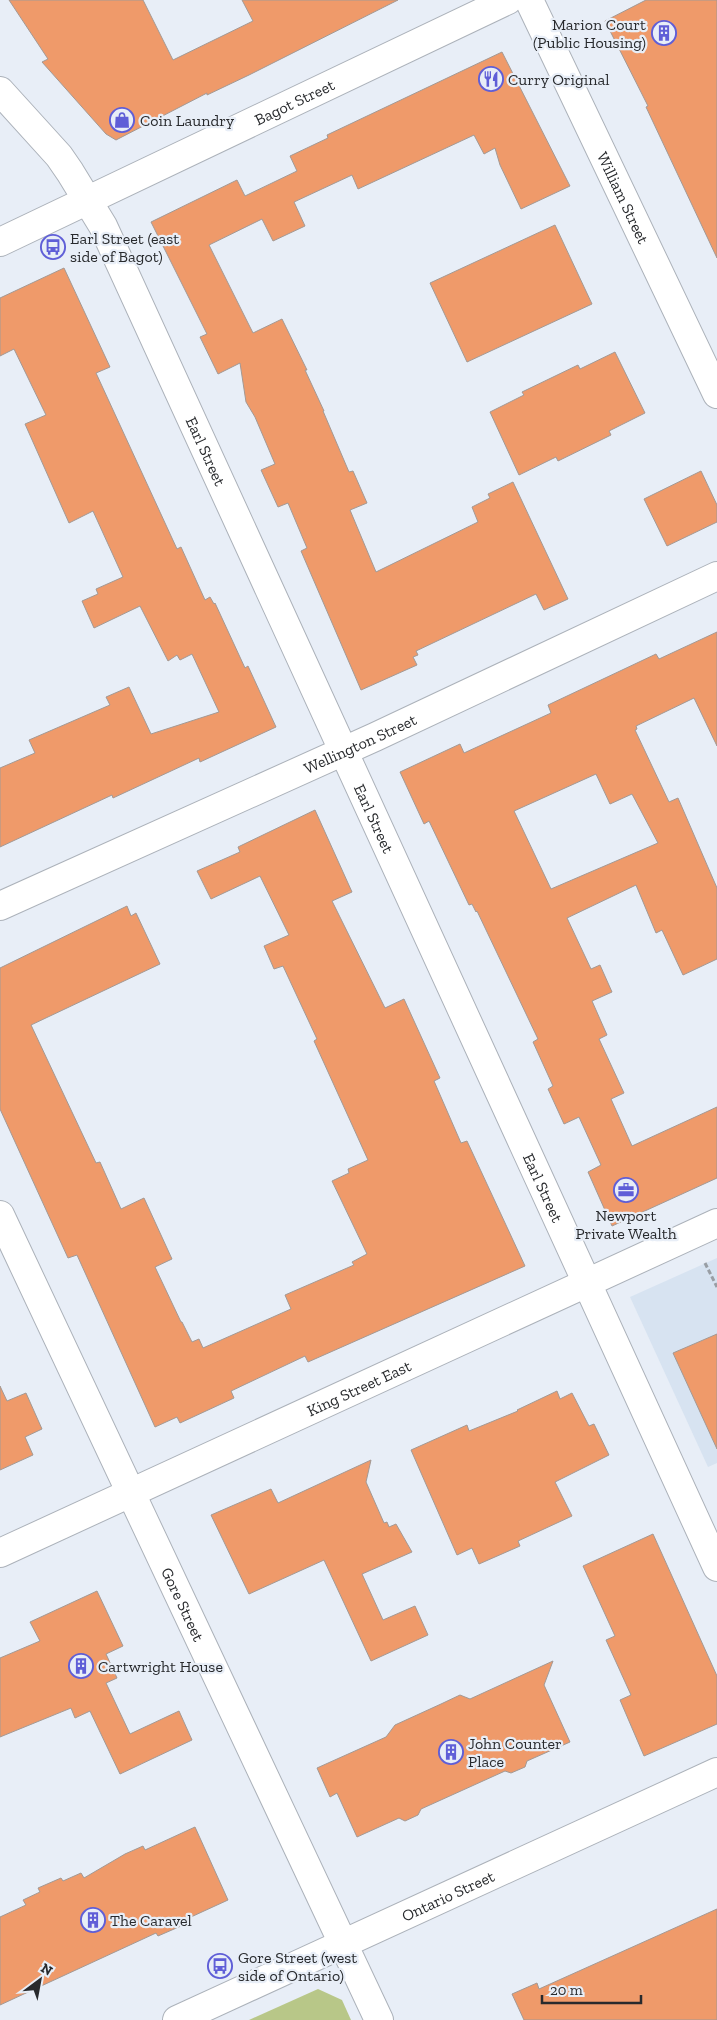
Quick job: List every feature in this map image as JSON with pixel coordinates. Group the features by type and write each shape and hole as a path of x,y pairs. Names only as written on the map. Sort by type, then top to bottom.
{"street":[{"name":"Bagot Street","path":"0,242 508,0"},
{"name":"William Street","path":"529,0 717,394"},
{"name":"Earl Street","path":"0,91 59,156 103,226 717,1567"},
{"name":"Wellington Street","path":"0,906 343,751 717,576"},
{"name":"Gore Street","path":"0,1215 379,2020"},
{"name":"King Street East","path":"0,1552 717,1223"},
{"name":"Ontario Street","path":"176,2020 342,1942 717,1772"}],"shaded area":[{"path":"717,1258 717,1463 708,1467 630,1297"}],"green space":[{"path":"318,1989 342,2000 351,2020 249,2020"}],"building":[{"path":"9,0 143,0 173,60 253,21 242,0 398,0 249,75 207,95 207,93 116,140 106,134 42,62 48,59"},
{"path":"646,0 717,0 717,258 646,107 648,106 605,21"},
{"path":"502,52 570,186 521,209 500,165 495,148 484,154 474,135 358,189 352,175 294,202 305,226 273,241 262,219 209,245 253,333 282,319 307,370 305,370 349,472 353,471 367,503 350,510 376,572 478,522 472,507 490,498 488,494 513,482 568,599 544,610 536,594 416,651 418,655 413,657 417,665 361,690 301,551 307,548 288,503 278,507 261,470 275,464 255,417 246,402 240,363 218,374 200,337 207,334 151,222 237,180 245,196 297,171 290,156 328,138 327,135"},
{"path":"555,225 592,304 467,362 430,283"},
{"path":"64,268 110,367 96,373 177,549 181,547 205,600 210,597 215,603 245,668 248,666 276,727 200,762 199,758 113,798 112,795 0,847 0,768 35,753 29,740 110,705 106,697 129,687 151,734 219,712 192,654 180,660 177,655 168,661 140,606 94,628 82,601 98,594 96,589 123,577 93,511 69,523 25,424 46,415 14,349 0,356 0,298"},
{"path":"615,352 645,413 609,431 611,435 558,461 556,457 519,475 490,412 524,395 522,392 578,365 580,369"},
{"path":"701,471 717,505 717,522 667,546 644,499"},
{"path":"717,632 717,746 694,698 636,726 637,729 635,730 669,802 678,798 717,888 717,959 683,975 662,930 656,933 636,885 567,918 591,969 600,965 612,992 592,1001 607,1035 599,1039 624,1093 611,1099 632,1146 717,1107 717,1178 612,1226 588,1172 601,1165 579,1117 564,1124 548,1089 553,1086 533,1042 538,1039 477,911 472,904 469,905 429,821 424,824 400,772 460,744 464,753 551,713 548,705 656,654 659,659","holes":["596,774 610,804 632,794 658,843 551,889 514,811"]},
{"path":"315,810 352,892 332,901 385,1008 404,999 440,1078 434,1081 461,1143 467,1141 525,1266 308,1362 305,1356 231,1391 234,1398 180,1423 177,1417 155,1427 77,1255 68,1258 0,1109 0,968 127,906 131,916 136,913 160,964 31,1025 96,1163 100,1162 121,1209 144,1198 172,1259 155,1267 192,1342 199,1339 203,1348 291,1309 285,1295 354,1265 352,1262 367,1254 332,1181 349,1173 348,1169 368,1160 314,1041 317,1039 283,966 274,969 264,946 289,935 260,876 211,899 197,871 240,852 238,847"},
{"path":"717,1334 717,1449 673,1353"},
{"path":"0,1386 7,1401 26,1393 42,1429 25,1437 33,1455 0,1470"},
{"path":"557,1391 560,1399 572,1393 589,1426 594,1424 609,1455 555,1482 572,1516 518,1541 520,1546 479,1564 472,1548 457,1555 411,1450 467,1425 469,1431 518,1411"},
{"path":"371,1460 366,1482 384,1523 387,1522 389,1527 396,1524 412,1552 362,1574 383,1620 415,1606 428,1635 371,1661 324,1560 249,1594 211,1515 271,1489 278,1503"},
{"path":"653,1534 717,1676 717,1724 644,1756 620,1700 631,1695 606,1640 615,1636 583,1566"},
{"path":"97,1591 123,1646 106,1654 117,1678 106,1683 130,1734 179,1711 192,1740 120,1774 90,1711 75,1718 71,1708 0,1737 0,1658 40,1641 30,1622"},
{"name":"John Counter Place","path":"553,1661 544,1685 570,1742 527,1761 525,1767 511,1773 505,1771 421,1809 418,1815 405,1821 399,1818 357,1837 337,1793 330,1797 317,1768 386,1737 395,1725 460,1695 470,1699"},
{"name":"The Caravel","path":"195,1827 228,1900 180,1922 181,1926 158,1936 156,1933 0,2005 0,1917 26,1905 23,1900 40,1892 38,1888 61,1878 63,1881 81,1873 84,1878 125,1854 143,1846 145,1850"},
{"path":"717,1909 717,2020 524,2020 512,1994 537,1983 539,1989"}],"place":[{"name":"Marion Court (Public Housing)","path":"664,33"},
{"name":"Curry Original","path":"491,79"},
{"name":"Coin Laundry","path":"122,120"},
{"name":"Earl Street (east side of Bagot)","path":"53,247"},
{"name":"Newport Private Wealth","path":"626,1190"},
{"name":"Cartwright House","path":"81,1666"},
{"name":"John Counter Place","path":"451,1752"},
{"name":"The Caravel","path":"93,1920"},
{"name":"Gore Street (west side of Ontario)","path":"220,1966"}]}
